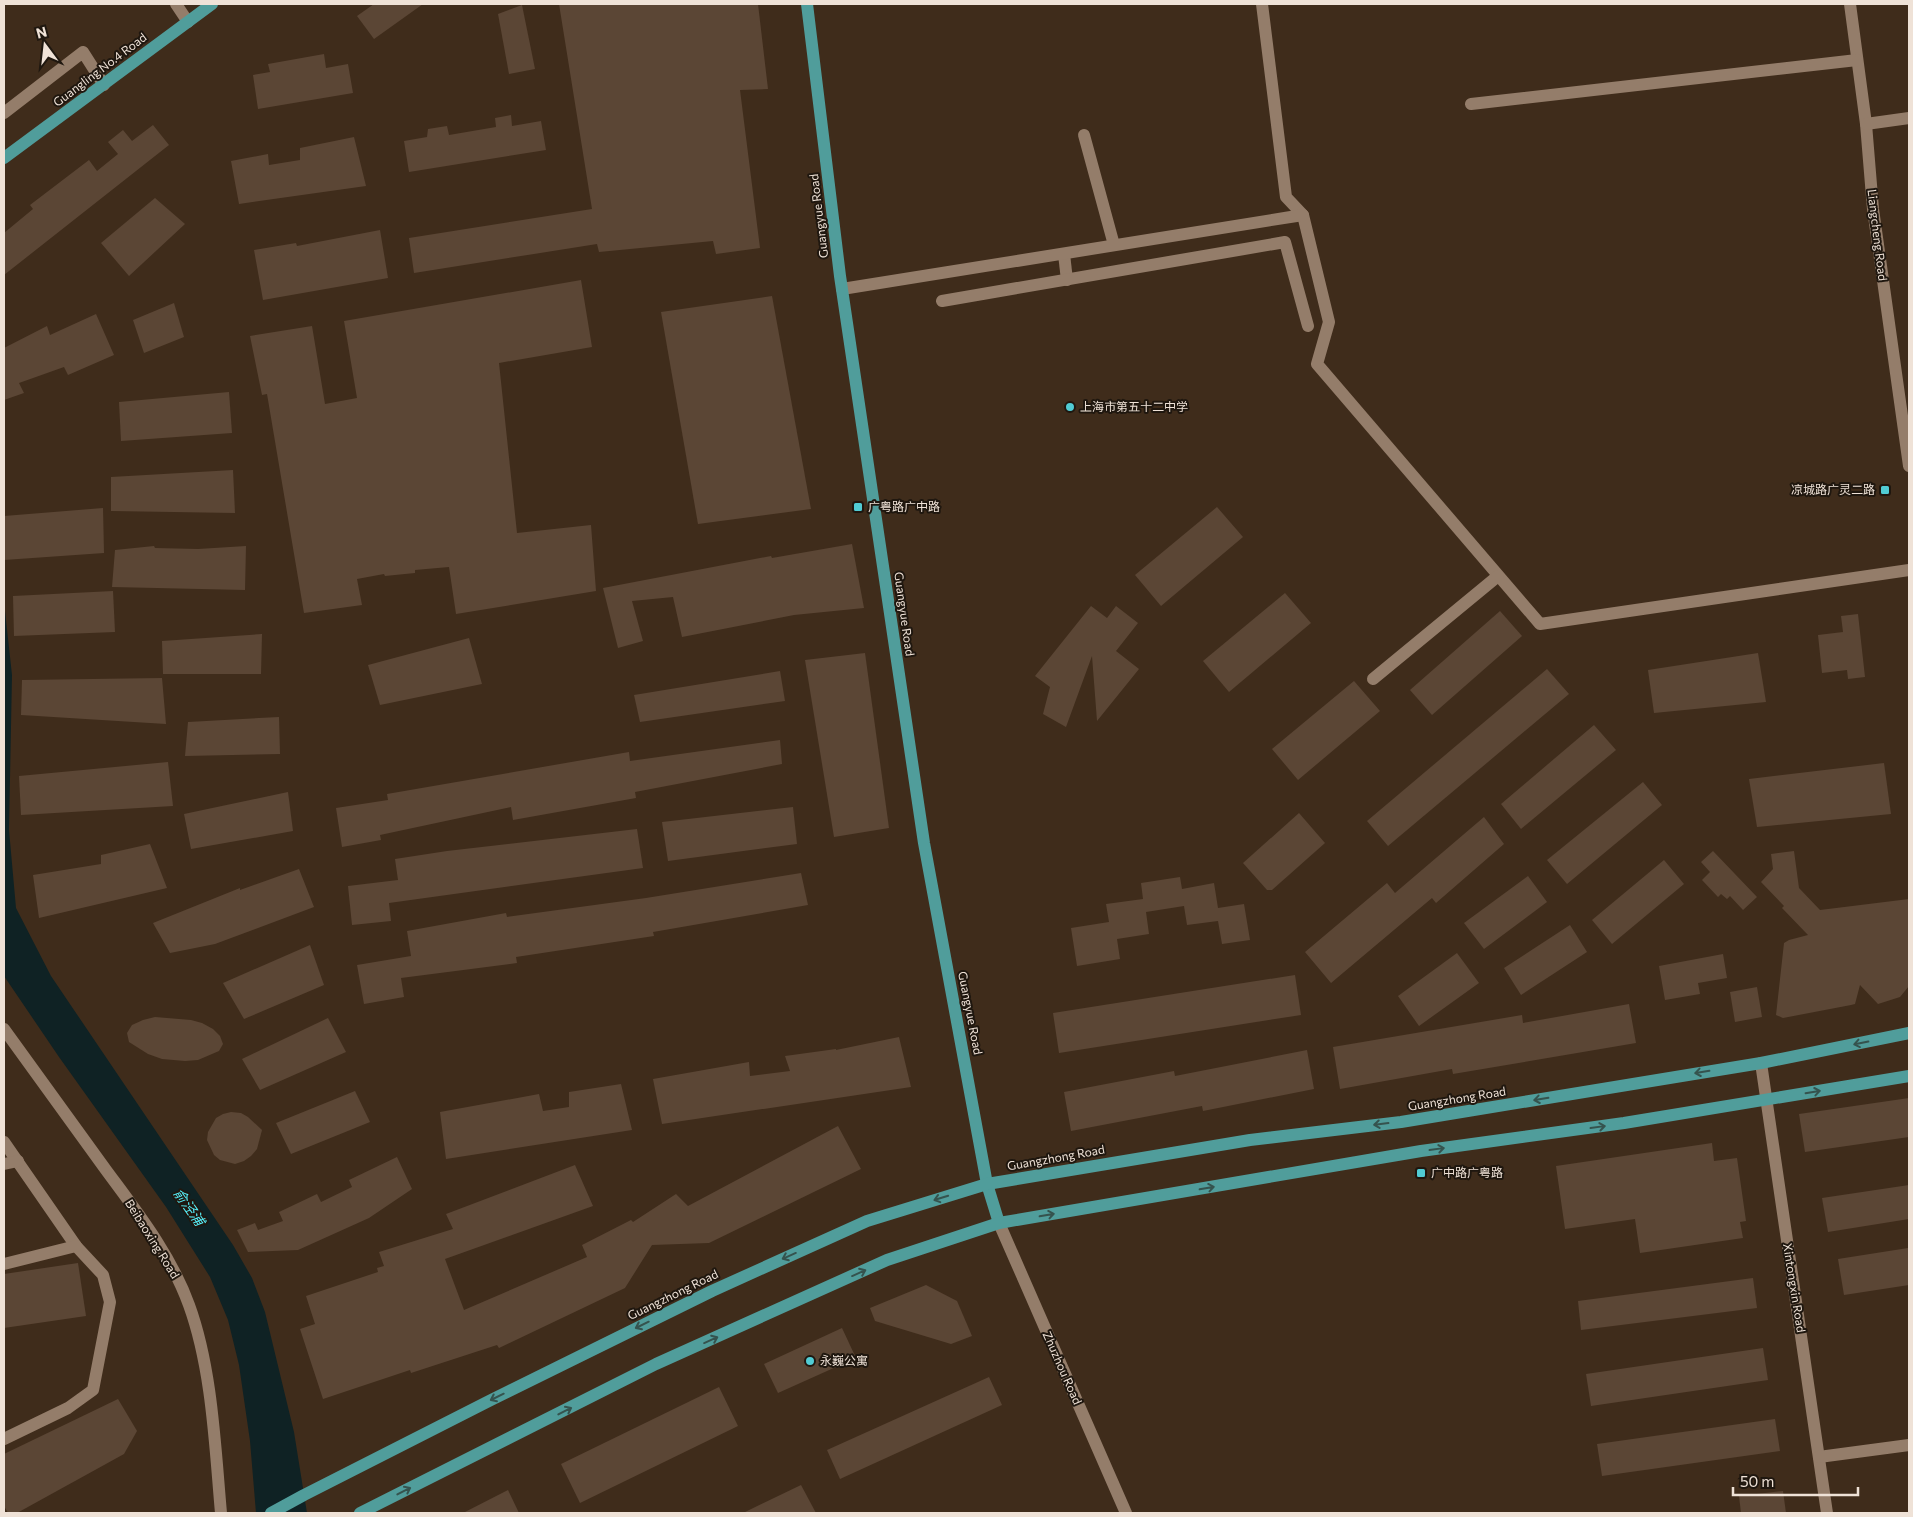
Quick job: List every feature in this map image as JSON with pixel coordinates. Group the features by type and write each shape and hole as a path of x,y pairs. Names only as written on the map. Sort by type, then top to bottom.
{"main road":[{"name":"Guangling No.4 Road","path":"4,158 212,4"},
{"name":"Guangyue Road","path":"808,4 842,289 924,843 988,1184 999,1223"},
{"name":"Guangzhong Road","path":"271,1513 304,1494 491,1400 722,1287 867,1221 988,1184 1250,1140 1401,1122 1761,1063 1909,1033"},
{"path":"360,1513 665,1360 888,1260 999,1223 1421,1152 1624,1123 1909,1076"}],"street":[{"path":"176,4 188,22"},
{"path":"1262,4 1286,198 1303,215 1329,322 1317,364 1540,624 1909,570"},
{"name":"Liangcheng Road","path":"1850,4 1866,124 1873,209 1909,466"},
{"path":"4,113 83,52 104,85"},
{"path":"1471,104 1858,60"},
{"path":"1866,124 1909,118"},
{"path":"1084,135 1114,245"},
{"path":"842,289 1303,215"},
{"path":"942,301 1286,242 1308,326"},
{"path":"1064,254 1068,280"},
{"path":"1373,679 1498,576"},
{"name":"Beibaoxing Road","path":"4,1029 151,1232 182,1288 195,1324 207,1377 221,1513"},
{"name":"Xintongxin Road","path":"1761,1063 1827,1513"},
{"path":"4,1142 76,1246 103,1275 110,1302 92,1390 68,1408 4,1439"},
{"path":"4,1164 18,1161"},
{"name":"Zhuzhou Road","path":"999,1223 1126,1513"},
{"path":"4,1264 76,1246"},
{"path":"1819,1457 1909,1445 1909,1438"}],"water":[{"name":"俞泾浦","path":"4,602 12,675 9,830 16,908 51,976 233,1245 252,1278 265,1312 294,1432 307,1513 256,1513 250,1441 239,1365 228,1320 210,1277 166,1207 4,976"}],"building":[{"path":"374,4 423,4 374,39 357,16"},
{"path":"559,4 758,4 768,89 740,90 760,248 716,254 713,241 599,252 597,244 414,273 409,238 592,209"},
{"path":"522,5 535,69 509,74 498,14"},
{"path":"324,54 326,68 348,64 353,93 258,109 253,75 270,72 268,64"},
{"path":"511,115 512,126 541,121 546,150 409,172 404,141 427,137 428,129 447,126 449,135 496,127 495,118"},
{"path":"153,125 169,145 4,275 4,233 33,209 30,205 89,160 97,171 118,154 108,142 123,130 132,141"},
{"path":"354,137 366,186 239,204 231,161 268,154 269,165 300,160 300,148"},
{"path":"155,198 185,224 129,276 101,243"},
{"path":"380,230 388,278 263,300 254,250 296,243 297,246"},
{"path":"581,280 592,347 499,363 517,533 591,525 596,591 456,614 449,567 415,570 415,573 385,576 384,574 357,579 362,605 304,613 267,394 262,395 250,336 312,326 325,404 357,398 344,321"},
{"path":"772,296 811,509 698,524 661,312"},
{"path":"174,303 184,337 144,353 133,320"},
{"path":"96,314 114,355 68,375 64,367 19,383 24,393 4,400 4,348 47,326 50,335"},
{"path":"229,392 232,433 121,441 119,402"},
{"path":"233,470 235,513 111,511 111,477"},
{"path":"1217,507 1243,537 1161,606 1135,575"},
{"path":"103,508 104,553 4,560 4,516"},
{"path":"852,544 864,608 794,615 682,637 673,597 632,601 643,641 618,648 603,588 771,556 772,558"},
{"path":"154,546 155,548 198,549 246,546 245,590 112,587 115,550"},
{"path":"113,591 115,632 14,636 13,596"},
{"path":"1285,593 1311,623 1229,692 1203,661"},
{"path":"1091,606 1107,618 1116,606 1138,623 1116,651 1139,669 1097,721 1092,656 1066,727 1043,714 1050,687 1035,676"},
{"path":"1500,611 1522,636 1432,715 1410,690"},
{"path":"1858,614 1865,677 1848,679 1847,670 1822,673 1818,635 1843,632 1841,616"},
{"path":"262,634 261,674 163,674 162,641"},
{"path":"469,638 482,684 380,705 368,665"},
{"path":"865,653 889,828 834,837 805,660"},
{"path":"1758,653 1766,702 1654,713 1648,670"},
{"path":"1547,669 1569,694 1388,846 1367,821"},
{"path":"780,671 785,701 640,722 634,695"},
{"path":"162,678 166,724 21,715 22,680"},
{"path":"1354,681 1380,711 1298,780 1272,749"},
{"path":"279,717 280,754 185,756 188,722"},
{"path":"1594,725 1616,750 1521,829 1501,804"},
{"path":"780,740 782,764 635,792 636,798 513,820 511,807 380,835 381,840 342,847 336,808 388,800 387,794 629,752 630,761"},
{"path":"168,762 173,806 21,815 19,776"},
{"path":"1884,763 1891,814 1757,827 1749,779"},
{"path":"1643,782 1662,805 1567,884 1547,860"},
{"path":"288,792 293,831 191,849 184,814"},
{"path":"793,807 797,844 668,861 662,822"},
{"path":"1299,813 1325,843 1272,890 1267,890 1243,863"},
{"path":"1484,817 1504,844 1436,903 1432,898 1331,983 1305,952 1387,883 1395,893"},
{"path":"637,829 643,868 389,903 391,921 352,925 348,886 398,880 395,859 447,851"},
{"path":"150,844 167,888 39,918 33,875 101,864 101,855"},
{"path":"1713,851 1757,897 1743,910 1730,896 1727,899 1721,894 1718,897 1702,880 1710,872 1701,862"},
{"path":"1794,851 1799,888 1820,910 1909,899 1909,986 1900,997 1878,1004 1860,985 1855,1004 1783,1018 1776,1015 1784,943 1808,935 1782,908 1784,906 1761,882 1773,869 1771,854"},
{"path":"1664,860 1684,884 1612,944 1592,920"},
{"path":"299,869 314,907 215,944 170,953 153,923 240,888 240,890"},
{"path":"801,873 808,905 653,932 654,936 516,957 517,963 401,978 404,997 364,1004 357,965 411,956 407,931 506,913 507,917 646,898"},
{"path":"1528,876 1547,902 1484,949 1464,923"},
{"path":"1180,877 1182,889 1214,883 1218,908 1244,904 1250,940 1222,944 1218,921 1187,925 1184,906 1146,912 1149,934 1117,939 1120,959 1077,966 1071,928 1109,922 1106,904 1143,899 1141,883"},
{"path":"1570,925 1587,952 1521,995 1504,968"},
{"path":"310,945 324,985 244,1019 223,983"},
{"path":"1457,953 1479,983 1419,1026 1398,996"},
{"path":"1723,954 1727,978 1698,983 1700,994 1665,1000 1659,966"},
{"path":"1295,975 1301,1015 1059,1053 1053,1013"},
{"path":"1757,987 1762,1017 1735,1022 1730,992"},
{"path":"1629,1004 1636,1043 1453,1074 1452,1069 1340,1089 1333,1047 1522,1015 1523,1023"},
{"path":"155,1017 191,1020 202,1023 213,1029 220,1036 223,1044 219,1051 198,1060 162,1059 148,1054 129,1042 127,1033 132,1025"},
{"path":"328,1018 346,1052 260,1090 242,1059"},
{"path":"899,1037 911,1087 662,1124 653,1079 749,1062 750,1076 790,1071 785,1056 836,1050"},
{"path":"1307,1050 1314,1089 1203,1111 1202,1106 1071,1131 1064,1092 1174,1071 1175,1076"},
{"path":"621,1084 632,1130 446,1159 440,1112 539,1094 543,1111 569,1107 569,1092"},
{"path":"355,1091 370,1122 291,1154 276,1123"},
{"path":"1909,1098 1909,1137 1805,1152 1799,1114"},
{"path":"231,1112 241,1113 248,1117 262,1130 257,1149 244,1161 235,1164 220,1160 214,1155 207,1140 208,1132 216,1118"},
{"path":"838,1126 861,1169 709,1243 652,1245 625,1288 499,1348 497,1345 411,1373 410,1370 323,1399 300,1329 315,1324 306,1296 378,1272 377,1268 384,1266 379,1252 453,1229 446,1214 575,1165 593,1206 445,1259 464,1310 587,1257 582,1245 631,1220 633,1222 676,1194 688,1206"},
{"path":"1712,1143 1714,1161 1737,1158 1746,1221 1740,1222 1743,1238 1640,1253 1635,1219 1565,1229 1556,1166"},
{"path":"397,1157 412,1189 369,1218 298,1250 248,1252 237,1230 255,1223 258,1230 283,1221 279,1212 317,1194 321,1202 352,1187 349,1180"},
{"path":"1909,1185 1909,1219 1828,1232 1822,1198"},
{"path":"1908,1248 1909,1285 1844,1295 1838,1259"},
{"path":"78,1263 86,1316 4,1328 4,1274"},
{"path":"1753,1278 1757,1308 1581,1330 1578,1301"},
{"path":"926,1285 957,1301 972,1336 951,1344 875,1321 870,1308"},
{"name":"永巍公寓","path":"842,1328 856,1358 778,1393 764,1364"},
{"path":"1763,1348 1768,1380 1591,1406 1586,1374"},
{"path":"989,1377 1002,1405 840,1479 827,1450"},
{"path":"719,1387 738,1426 580,1503 561,1464"},
{"path":"118,1399 137,1431 124,1454 17,1513 8,1513 4,1506 4,1454"},
{"path":"1775,1419 1780,1451 1602,1476 1597,1444"},
{"path":"801,1485 816,1513 743,1513"},
{"path":"508,1490 519,1513 463,1513"},
{"path":"1783,1491 1786,1513 1741,1513 1739,1496"}],"place":[{"name":"上海市第五十二中学","path":"1070,407"},
{"name":"凉城路广灵二路","path":"1885,490"},
{"name":"广粤路广中路","path":"858,507"},
{"name":"广中路广粤路","path":"1421,1173"},
{"name":"永巍公寓","path":"810,1361"}]}
